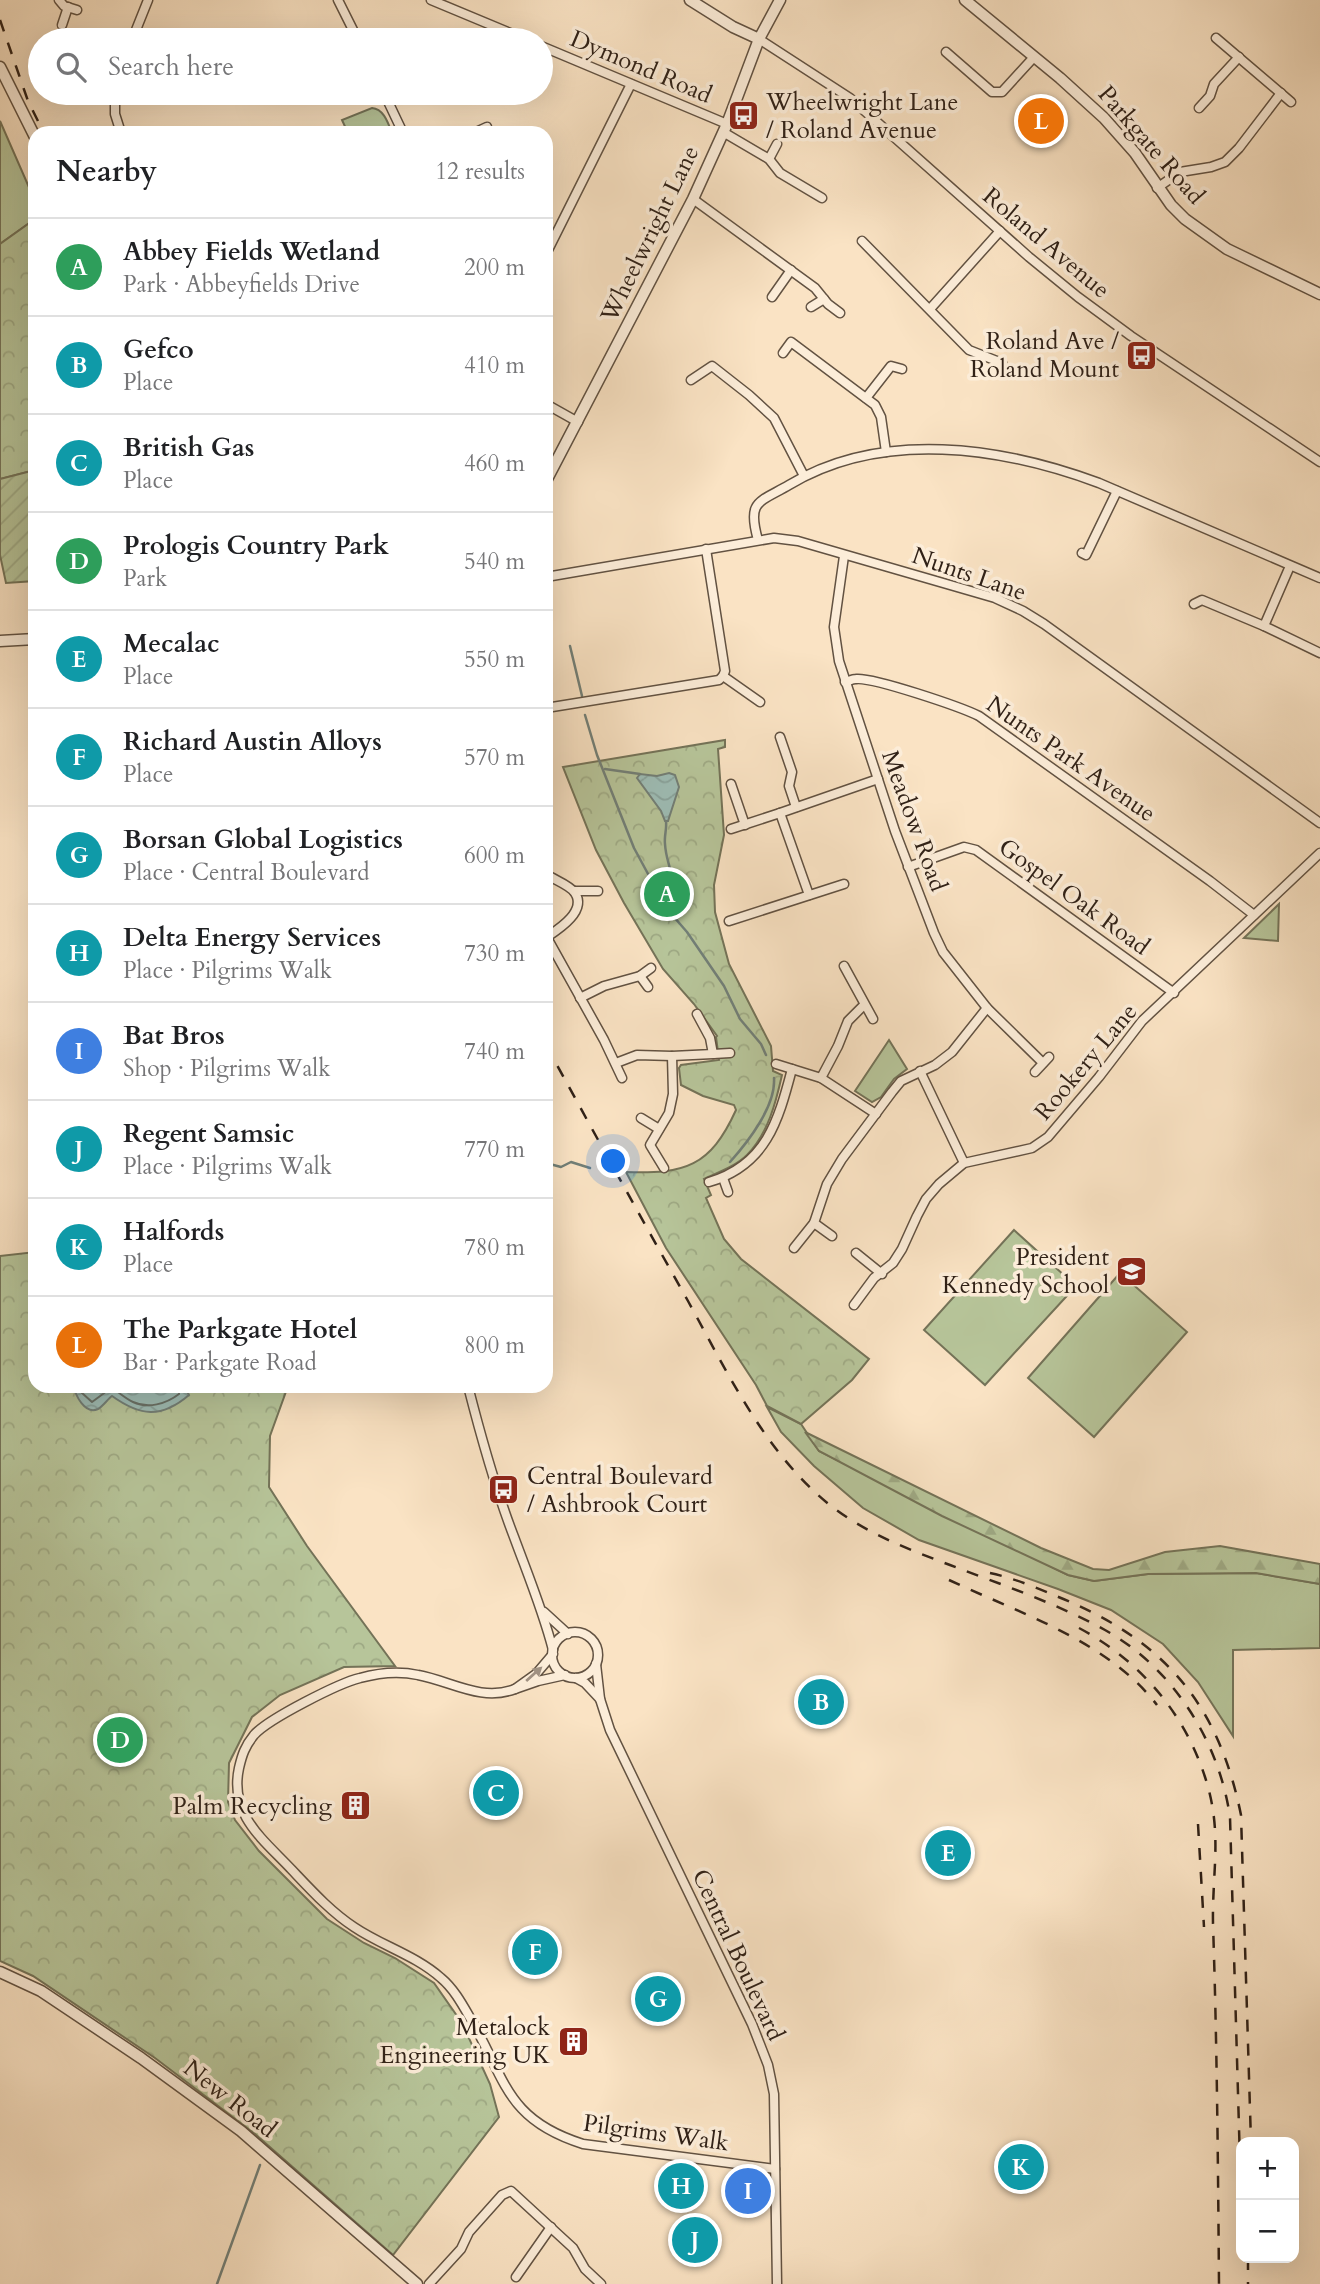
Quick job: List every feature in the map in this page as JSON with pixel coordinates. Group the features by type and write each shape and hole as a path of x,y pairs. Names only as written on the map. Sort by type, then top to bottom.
{"street":[{"path":"59,0 72,9 62,24"},
{"path":"137,28 148,0"},
{"path":"338,0 352,28"},
{"path":"431,0 498,28"},
{"path":"690,0 733,27 759,39"},
{"name":"Wheelwright Lane","path":"553,468 693,199 725,128 759,39 780,0"},
{"name":"Parkgate Road","path":"965,0 1080,95 1121,136 1157,188 1185,219 1213,240 1246,259 1320,294"},
{"path":"1216,38 1291,102"},
{"name":"Roland Avenue","path":"759,39 850,98 1062,285 1131,336 1320,462"},
{"name":"Dymond Road","path":"553,51 725,128 769,159 780,173 822,198"},
{"path":"946,52 996,93 1002,92 1034,57"},
{"path":"1199,108 1210,96 1214,84 1239,57"},
{"path":"0,67 30,126"},
{"path":"553,240 631,84"},
{"path":"1157,188 1180,172 1225,162 1281,93"},
{"path":"115,105 119,126"},
{"path":"389,105 400,126"},
{"path":"769,159 777,144"},
{"path":"693,199 815,288 840,313"},
{"path":"930,309 1000,231"},
{"path":"862,241 969,350 1002,363"},
{"path":"772,297 791,270"},
{"path":"811,307 824,299"},
{"path":"783,353 791,342 878,409 886,452"},
{"path":"691,380 712,366 749,395 774,418 804,476"},
{"path":"866,398 891,366 902,369"},
{"path":"553,408 578,422"},
{"path":"758,540 753,521 755,507 765,498 804,476 855,458 886,452 957,450 993,453 1066,471 1320,578"},
{"path":"1086,555 1118,491"},
{"name":"Nunts Lane","path":"553,576 758,540 790,539 979,593 1023,611 1044,624 1320,823"},
{"path":"553,707 719,680 723,676 725,671 706,549"},
{"name":"Meadow Road","path":"844,556 834,627 839,661 908,867 943,951 987,1008 1046,1060 1035,1072"},
{"path":"1264,626 1290,566"},
{"path":"1194,604 1202,600 1320,653"},
{"path":"0,641 28,639"},
{"path":"723,676 760,702"},
{"name":"Nunts Park Avenue","path":"845,682 858,678 965,709 979,716 1254,915"},
{"path":"780,737 792,772 789,786 796,807"},
{"path":"731,829 878,779"},
{"path":"732,784 745,825"},
{"path":"780,813 809,895"},
{"name":"Gospel Oak Road","path":"908,867 964,847 976,850 1174,993"},
{"name":"Rookery Lane","path":"854,1305 874,1278 882,1274 902,1249 926,1199 939,1184 964,1163 1032,1148 1048,1137 1142,1021 1320,853"},
{"path":"553,878 574,891 598,891"},
{"path":"729,921 844,884"},
{"path":"553,933 573,916 576,897 574,891"},
{"path":"553,948 622,1078"},
{"path":"844,966 873,1019"},
{"path":"580,998 604,986 640,976 651,968"},
{"path":"640,976 648,987"},
{"path":"821,1078 848,1021 864,1005"},
{"path":"794,1248 814,1223 827,1184 842,1159 901,1081 935,1065 952,1052 987,1008"},
{"path":"697,1014 710,1038 713,1054"},
{"path":"616,1063 637,1055 730,1053"},
{"path":"664,1168 650,1145 669,1113 673,1094 672,1056"},
{"path":"777,1065 821,1078 876,1114"},
{"path":"709,1182 723,1178 744,1166 763,1145 779,1115 792,1069"},
{"path":"920,1072 964,1163"},
{"path":"641,1118 659,1129"},
{"path":"723,1178 728,1192"},
{"path":"814,1223 832,1236"},
{"path":"856,1253 882,1274"},
{"path":"470,1393 509,1523 543,1612 556,1667 565,1675 585,1684 600,1699"},
{"path":"543,1612 568,1634"},
{"path":"515,1689 537,1674 560,1639 568,1634 578,1633 585,1634 594,1642 598,1653 596,1664 589,1673 576,1678"},
{"name":"Central Boulevard","path":"596,1664 600,1699 610,1730 752,2024 764,2055 774,2094 777,2284"},
{"name":"Pilgrims Walk","path":"565,1675 502,1694 487,1695 416,1674 382,1674 347,1682 276,1718 255,1734 242,1751 237,1774 236,1791 240,1809 249,1825 314,1892 351,1925 417,1959 442,1978 457,1995 475,2025 511,2096 540,2125 559,2137 583,2144 775,2169"},
{"name":"New Road","path":"0,1972 52,1998 141,2057 241,2131 417,2284"},
{"path":"429,2284 460,2249 469,2232 507,2192 515,2194 573,2248 584,2269 601,2284"},
{"path":"516,2277 551,2227"}],"green space":[{"path":"372,108 383,114 389,126 345,126 342,120"},
{"path":"0,121 28,185 28,224 0,244"},
{"path":"28,224 28,472 0,479 0,244"},
{"path":"28,472 28,581 6,583 0,555 0,479"},
{"path":"725,740 725,747 718,749 724,835 714,885 715,912 729,964 771,1046 773,1071 782,1075 766,1128 743,1159 704,1179 711,1195 706,1198 724,1239 741,1259 869,1359 852,1380 801,1424 767,1406 666,1248 626,1172 664,1171 693,1163 716,1144 736,1110 734,1105 703,1096 681,1085 681,1065 719,1060 717,1036 694,1004 663,969 624,903 596,850 563,767"},
{"path":"1279,904 1278,941 1244,938"},
{"path":"889,1040 907,1069 894,1079 881,1097 872,1102 855,1091"},
{"path":"1014,1230 1076,1286 985,1385 924,1330"},
{"path":"28,1253 28,1393 285,1393 270,1436 269,1487 307,1546 395,1666 344,1667 280,1695 252,1717 229,1763 228,1802 235,1820 259,1851 327,1919 434,1983 462,2023 490,2084 499,2117 393,2255 255,2134 155,2058 33,1976 0,1961 0,1256"},
{"path":"1120,1273 1187,1332 1094,1437 1028,1378"},
{"path":"767,1407 801,1424 819,1451 1068,1575 1094,1581 1148,1574 1256,1573 1320,1584 1320,1648 1233,1650 1233,1736 1198,1682 1163,1644 1111,1610 919,1540 863,1508 814,1466 781,1432"},
{"path":"805,1432 1041,1548 1093,1569 1109,1570 1165,1552 1220,1546 1320,1564 1320,1584 1256,1573 1148,1574 1094,1581 1068,1575 942,1516 819,1451"}],"water":[{"path":"669,773 675,775 679,787 668,821 665,821 661,811 637,778 640,774 657,776"},
{"path":"76,1394 189,1395 169,1408 150,1412 132,1408 112,1396 100,1408 93,1410 85,1407"}],"waterway":[{"path":"570,646 582,696"},
{"path":"585,715 597,755 634,848 667,909 687,932 724,986 740,1019 761,1044 766,1055"},
{"path":"605,769 640,774"},
{"path":"666,821 665,844 671,891"},
{"path":"730,1162 766,1112 771,1100 774,1078"},
{"path":"553,1165 561,1167 571,1162 590,1168"},
{"path":"217,2284 260,2165"}],"railway":[{"path":"0,20 28,101"},
{"path":"30,105 40,126"},
{"path":"553,1058 730,1378 761,1428 797,1474 832,1506 880,1536 1048,1603 1105,1630 1152,1665 1189,1709 1204,1734 1215,1761 1230,1817 1239,2137"},
{"path":"990,1573 1056,1596 1127,1632 1155,1654 1180,1679 1201,1707 1217,1739 1231,1775 1241,1815 1251,2137"},
{"path":"949,1580 1033,1617 1088,1646 1114,1663 1157,1705"},
{"path":"1079,1628 1121,1656 1157,1690 1172,1710 1196,1753 1210,1797 1215,1833 1213,1924 1219,2284"},
{"path":"1198,1824 1204,1927"},
{"path":"1248,2263 1248,2284"}],"place":[{"name":"Wheelwright Lane / Roland Avenue","path":"743,116"},
{"name":"The Parkgate Hotel","path":"1041,121"},
{"name":"Roland Ave / Roland Mount","path":"1142,355"},
{"name":"Abbey Fields Wetland","path":"667,894"},
{"name":"President Kennedy School","path":"1132,1271"},
{"name":"Central Boulevard / Ashbrook Court","path":"504,1490"},
{"name":"Gefco","path":"821,1702"},
{"name":"Prologis Country Park","path":"120,1740"},
{"name":"British Gas","path":"496,1793"},
{"name":"Palm Recycling","path":"355,1806"},
{"name":"Mecalac","path":"948,1853"},
{"name":"Richard Austin Alloys","path":"535,1952"},
{"name":"Borsan Global Logistics","path":"658,1999"},
{"name":"Metalock Engineering UK","path":"573,2041"},
{"name":"Halfords","path":"1021,2167"},
{"name":"Delta Energy Services","path":"681,2186"},
{"name":"Bat Bros","path":"748,2191"},
{"name":"Regent Samsic","path":"695,2240"}]}
